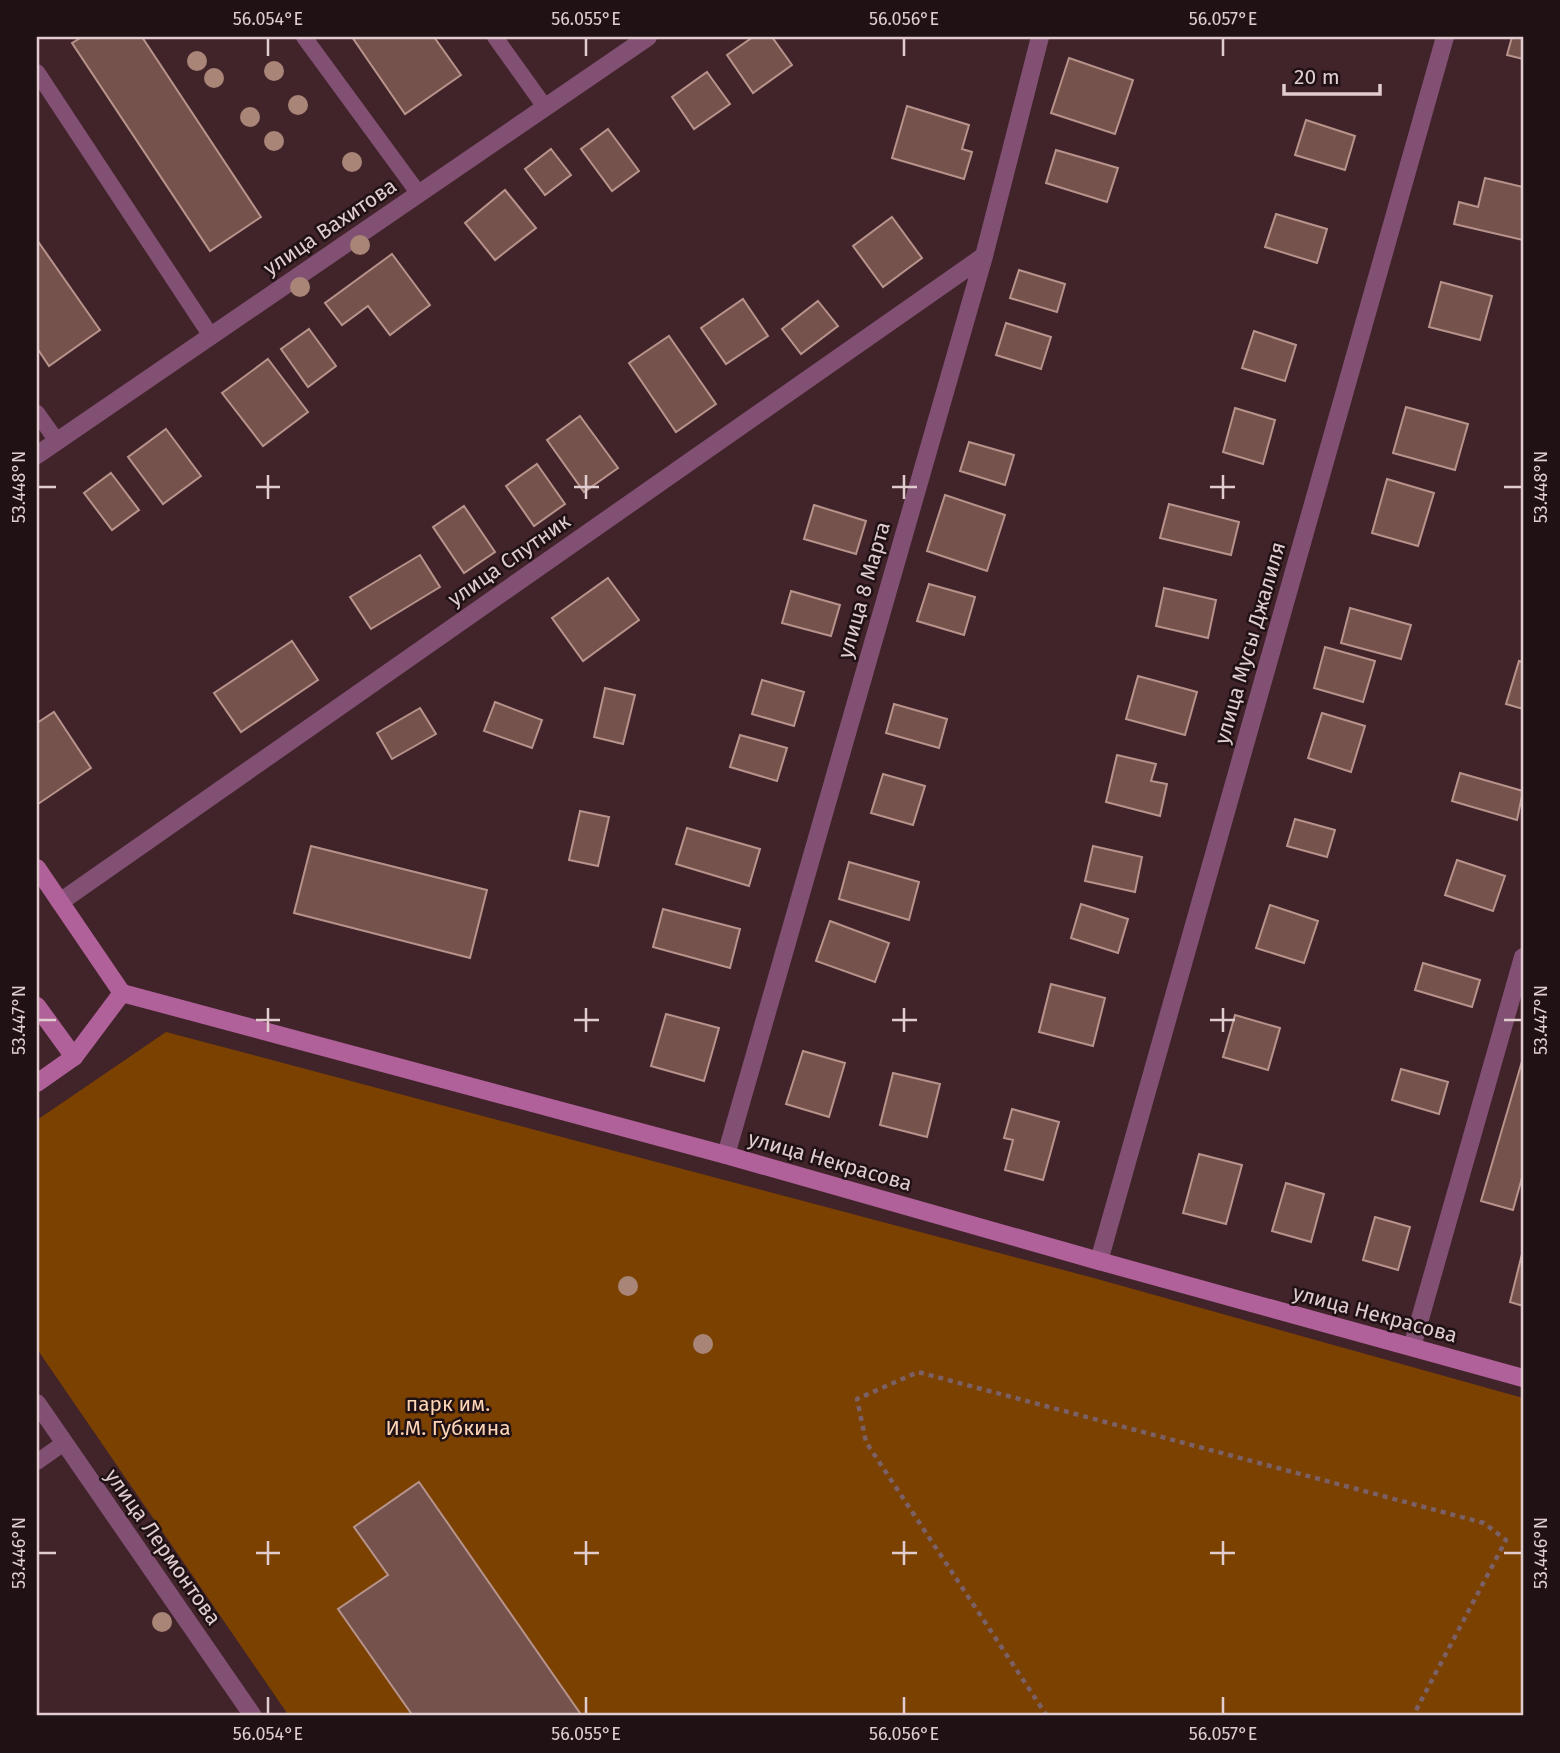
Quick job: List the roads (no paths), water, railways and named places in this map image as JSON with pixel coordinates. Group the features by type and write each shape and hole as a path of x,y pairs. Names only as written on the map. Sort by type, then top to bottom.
{"street":[{"name":"улица Вахитова","path":"37,455 648,37"},
{"name":"улица 8 Марта","path":"726,1155 984,256 1040,37"},
{"name":"улица Мусы Джалиля","path":"1099,1261 1445,37"},
{"name":"улица Спутник","path":"60,902 984,256"},
{"path":"37,868 122,993 74,1057 37,1083"},
{"path":"1412,1347 1523,957"},
{"name":"улица Некрасова","path":"122,993 726,1155 1523,1378"},
{"path":"37,1006 74,1057"},
{"name":"улица Лермонтова","path":"37,1404 253,1716"}],"lane":[{"path":"304,37 419,194"},
{"path":"495,37 545,107"},
{"path":"37,72 211,336"},
{"path":"37,413 57,441"},
{"path":"37,1462 64,1443"}],"park label":[{"name":"парк им. И.М. Губкина","path":"448,1416"}]}
